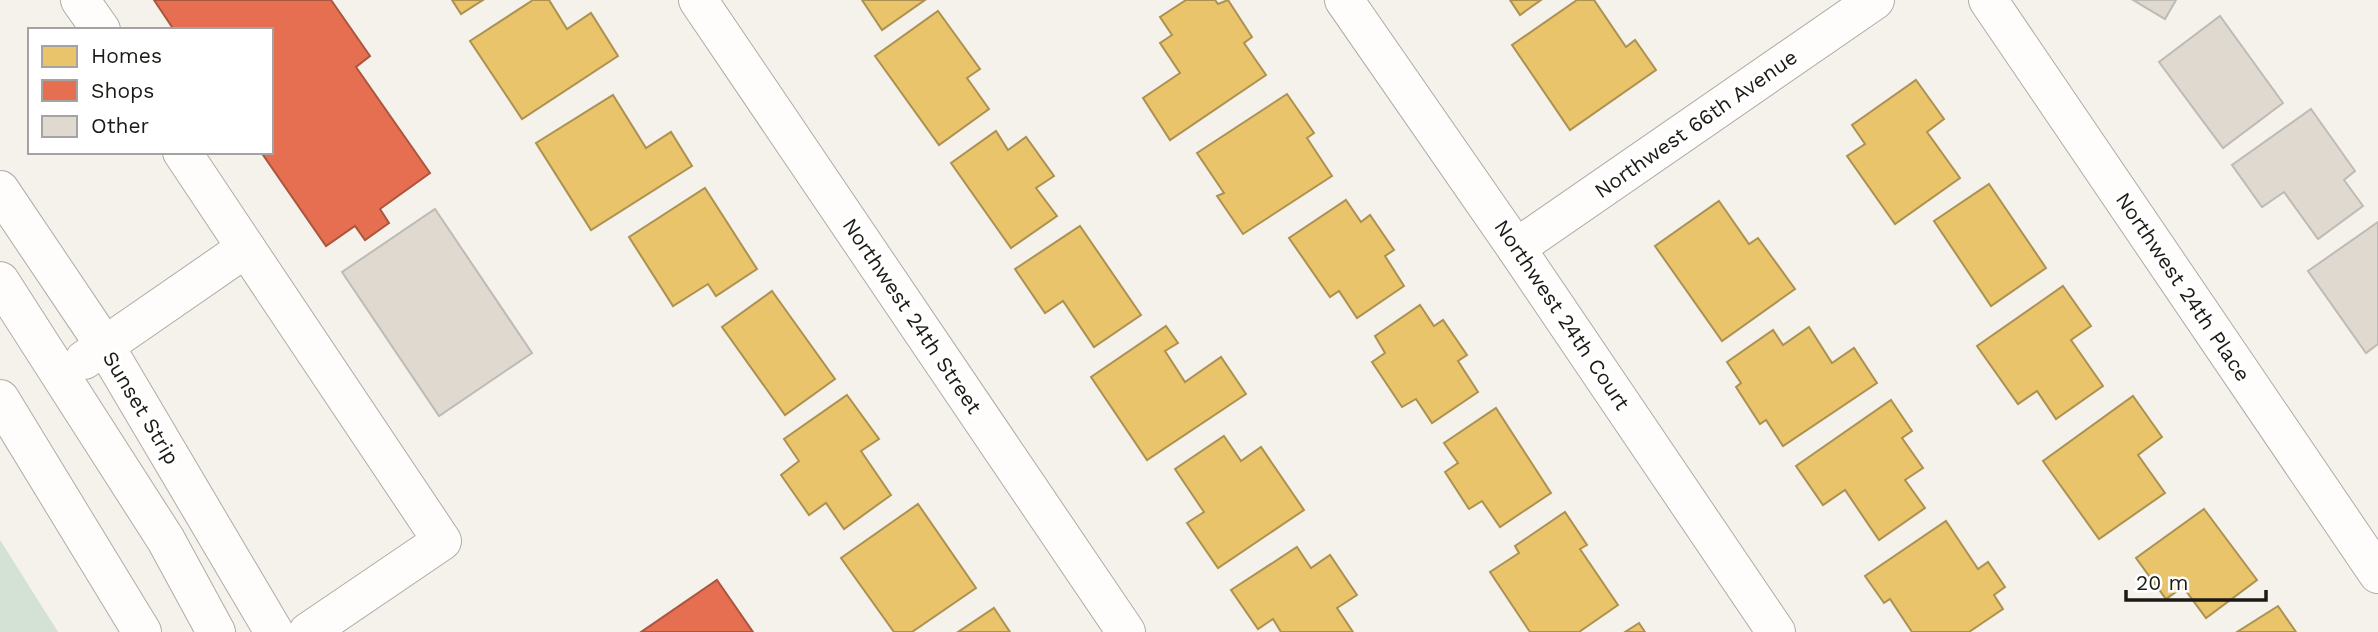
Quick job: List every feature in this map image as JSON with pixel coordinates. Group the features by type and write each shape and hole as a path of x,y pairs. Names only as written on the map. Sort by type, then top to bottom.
{"street":[{"path":"80,0 100,28"},
{"name":"Northwest 24th Street","path":"698,0 1126,632"},
{"name":"Northwest 24th Court","path":"1344,0 1776,632"},
{"name":"Northwest 66th Avenue","path":"1516,248 1875,0"},
{"name":"Northwest 24th Place","path":"1988,0 2378,574"},
{"path":"183,154 442,541 308,632"},
{"name":"Sunset Strip","path":"0,190 105,346 274,632"},
{"path":"62,375 246,248"},
{"path":"0,281 166,540 216,632"},
{"path":"0,398 142,632"}],"shaded area":[{"path":"0,540 58,632 0,632"}],"building: Homes":[{"path":"452,0 483,0 461,14"},
{"path":"533,0 549,0 567,29 591,13 618,56 522,119 470,41"},
{"path":"862,0 925,0 882,30"},
{"path":"1186,0 1215,0 1218,4 1228,0 1252,37 1244,43 1266,75 1170,140 1143,98 1180,73 1160,43 1172,35 1160,17"},
{"path":"1510,0 1541,0 1520,15"},
{"path":"1577,0 1594,0 1626,47 1635,40 1656,70 1570,130 1512,45"},
{"path":"938,11 980,69 967,78 989,109 939,145 875,56"},
{"path":"1916,80 1944,119 1927,132 1960,178 1895,224 1847,156 1865,144 1852,125"},
{"path":"1287,94 1314,133 1307,138 1332,176 1243,234 1217,196 1224,193 1197,153"},
{"path":"613,95 646,148 671,132 692,166 591,230 536,143"},
{"path":"996,131 1008,150 1026,137 1054,176 1036,188 1057,216 1011,248 951,163"},
{"path":"1989,184 2046,268 1991,306 1934,221"},
{"path":"705,188 757,269 716,296 708,284 673,306 629,237"},
{"path":"1346,200 1361,222 1370,215 1394,250 1385,256 1404,286 1357,318 1339,291 1330,297 1289,238"},
{"path":"1719,201 1749,244 1758,238 1795,289 1722,341 1655,246"},
{"path":"1080,226 1141,315 1094,347 1063,301 1045,313 1015,269"},
{"path":"2063,286 2091,326 2071,340 2103,386 2056,419 2037,391 2018,404 1977,346"},
{"path":"772,291 835,379 785,415 722,327"},
{"path":"1420,305 1434,326 1443,320 1467,355 1458,361 1478,392 1432,423 1416,399 1402,407 1372,362 1385,353 1375,336"},
{"path":"1166,326 1178,343 1165,351 1185,382 1221,357 1246,394 1147,460 1091,377"},
{"path":"1809,327 1832,363 1854,348 1877,383 1783,446 1766,420 1760,424 1736,387 1741,383 1727,362 1773,330 1783,345"},
{"path":"847,395 879,439 861,451 891,495 844,529 826,503 809,515 781,475 799,461 784,439"},
{"path":"2133,396 2162,437 2138,455 2165,493 2099,539 2043,461"},
{"path":"1891,400 1912,431 1902,438 1923,468 1905,480 1925,508 1879,540 1845,490 1823,505 1796,466"},
{"path":"1496,408 1551,493 1500,527 1482,501 1469,509 1445,472 1458,463 1444,443"},
{"path":"1224,436 1241,461 1261,447 1304,510 1218,568 1187,523 1204,512 1175,469"},
{"path":"918,504 976,588 912,632 894,632 841,558"},
{"path":"2204,509 2257,580 2206,618 2183,587 2166,599 2136,558"},
{"path":"1565,512 1587,545 1580,549 1618,605 1579,632 1530,632 1490,572 1519,553 1515,546"},
{"path":"1946,521 1978,569 1988,562 2005,587 1994,595 2003,609 1969,632 1912,632 1890,599 1884,603 1865,576"},
{"path":"1297,547 1311,568 1330,555 1357,595 1337,608 1353,632 1281,632 1273,619 1258,629 1231,590"},
{"path":"2278,606 2296,632 2237,632"},
{"path":"994,608 1010,632 958,632"},
{"path":"1639,623 1645,632 1625,632"}],"building: Shops":[{"path":"154,0 331,0 370,56 356,67 430,173 380,209 389,223 365,240 355,226 326,246 262,154 273,154 273,28 173,28"},
{"path":"717,580 753,632 641,632"}],"building: Other":[{"path":"2133,0 2176,0 2165,19"},
{"path":"2220,16 2283,103 2223,148 2159,62"},
{"path":"2311,109 2355,171 2344,180 2363,206 2318,239 2284,192 2262,207 2232,165"},
{"path":"435,209 532,353 439,416 342,272"},
{"path":"2378,222 2378,344 2366,353 2308,271"}]}
